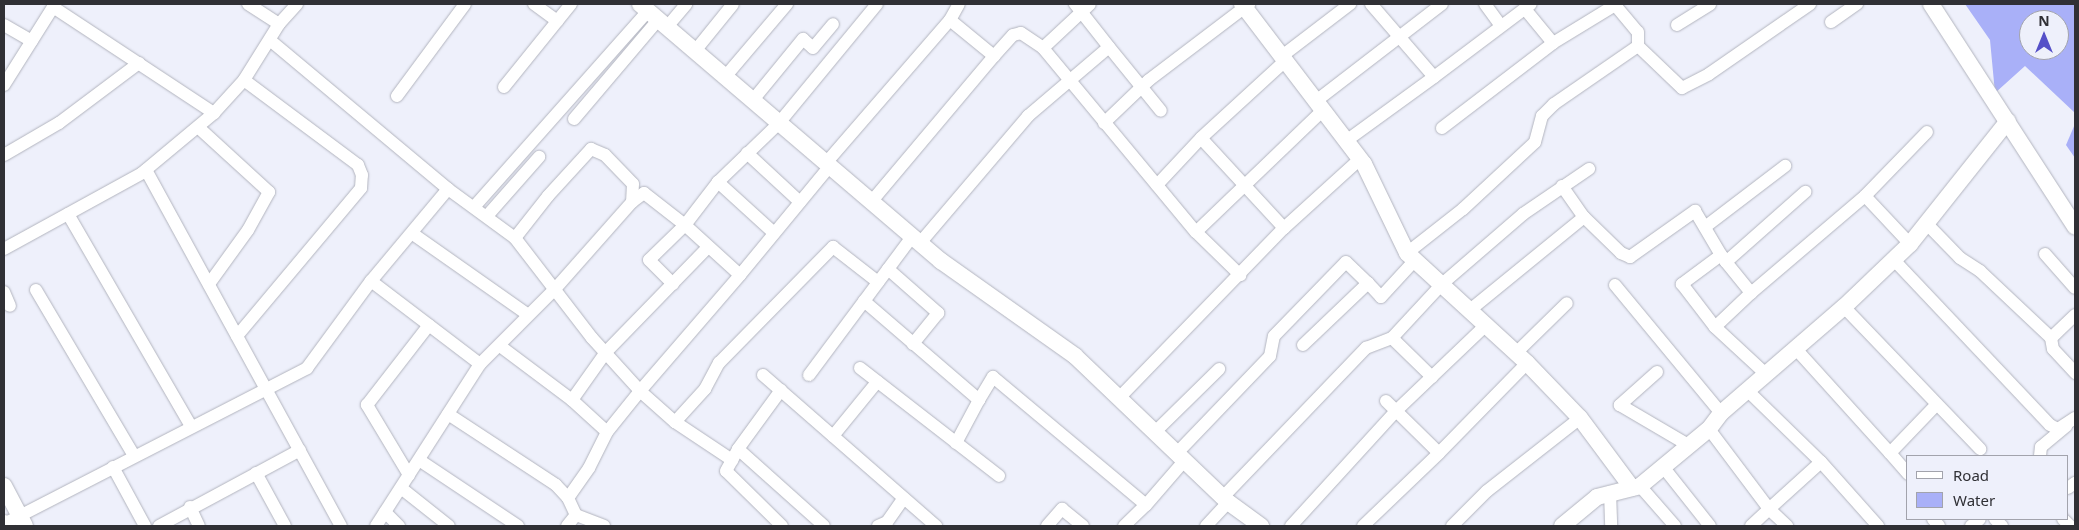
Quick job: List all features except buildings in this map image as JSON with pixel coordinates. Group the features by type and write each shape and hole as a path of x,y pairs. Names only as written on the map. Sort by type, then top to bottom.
{"street":[{"path":"248,4 279,24"},
{"path":"4,249 146,170 199,128 244,80 271,41 279,24 298,4"},
{"path":"397,96 465,4"},
{"path":"534,4 557,21"},
{"path":"504,87 571,4"},
{"path":"474,207 653,15 686,4"},
{"path":"695,51 733,4"},
{"path":"725,77 787,4"},
{"path":"673,284 649,260 685,225 718,182 779,123 877,4"},
{"path":"568,498 589,468 607,432 800,202 828,165 950,20 960,4"},
{"path":"1157,185 1284,58 1350,4"},
{"path":"1371,4 1434,77"},
{"path":"1196,232 1320,106 1399,36 1442,4"},
{"path":"1485,4 1501,26"},
{"path":"1678,25 1710,4"},
{"path":"1442,128 1553,43 1616,5 1638,32 1638,46 1682,88 1709,74 1810,4"},
{"path":"1831,22 1857,4"},
{"path":"1932,4 2075,227"},
{"path":"1104,123 1141,87 1245,5 1360,159 1411,256 1521,358 1580,418 1636,487 1675,526"},
{"path":"4,85 54,6 214,114"},
{"path":"1043,48 1082,6 1109,47 1160,112"},
{"path":"1346,141 1528,6 1553,43"},
{"path":"653,15 916,240 1076,356 1226,500 1261,526"},
{"path":"574,118 653,15"},
{"path":"950,20 994,56"},
{"path":"753,100 803,40 813,48 834,24"},
{"path":"4,25 32,41"},
{"path":"871,202 994,56 1013,36 1021,33 1043,48 1196,232 1240,276"},
{"path":"271,41 448,189 515,238 606,352 640,391 675,422 735,455 824,526"},
{"path":"1124,526 1146,505 1181,457 1270,356 1274,336 1346,262 1381,297 1411,256 1535,142 1542,116 1554,104 1638,46"},
{"path":"809,375 888,269 1028,116 1109,47"},
{"path":"4,156 59,123 139,62"},
{"path":"237,336 361,188 362,175 358,165 244,80"},
{"path":"1562,526 1597,497 1610,492 1636,487 1664,468 1709,430 1721,413 1749,392 1766,374 1844,306 1910,244 2008,121"},
{"path":"199,128 269,192 248,230 209,284"},
{"path":"1714,327 1865,196 1927,132"},
{"path":"1202,138 1284,228"},
{"path":"515,238 548,196 591,149 605,155 633,184 632,202"},
{"path":"746,153 800,202"},
{"path":"487,216 538,157"},
{"path":"1120,398 1240,276 1284,228 1360,159"},
{"path":"1705,227 1786,166"},
{"path":"146,170 341,526"},
{"path":"1206,526 1226,500 1366,348 1392,338 1442,284 1523,214 1562,186 1589,170"},
{"path":"718,182 774,233"},
{"path":"1562,186 1584,217 1621,253 1630,257 1695,211 1724,258 1752,293"},
{"path":"4,524 22,521 113,466 307,368 371,281 413,234 448,189"},
{"path":"1766,374 1714,327 1682,284 1724,258 1805,192"},
{"path":"376,526 480,364 500,346 527,314 555,289 632,202 644,193 685,225 740,274"},
{"path":"1865,196 1910,244"},
{"path":"68,214 191,426"},
{"path":"1470,310 1584,217"},
{"path":"1926,223 1960,258 1980,271 2051,338 2053,349 2075,373"},
{"path":"413,234 527,314"},
{"path":"572,400 606,352 708,247"},
{"path":"675,422 705,389 719,363 832,248 878,282"},
{"path":"2045,254 2075,288"},
{"path":"1893,259 2044,419 2058,429 2071,422"},
{"path":"888,269 938,313 913,344"},
{"path":"371,281 480,364"},
{"path":"1303,345 1368,283"},
{"path":"1615,285 1721,413"},
{"path":"36,290 134,456"},
{"path":"4,292 10,306"},
{"path":"864,301 979,400"},
{"path":"1363,526 1439,453 1567,303"},
{"path":"1844,306 1936,405 1980,449"},
{"path":"2051,338 2075,315"},
{"path":"1291,526 1396,411 1486,325"},
{"path":"409,475 367,405 429,326"},
{"path":"1392,338 1432,377"},
{"path":"500,346 572,400 607,432"},
{"path":"1796,349 1906,472"},
{"path":"860,368 999,476"},
{"path":"1155,432 1219,369"},
{"path":"1657,372 1620,405 1690,446"},
{"path":"763,375 936,526"},
{"path":"956,443 993,377 1146,505"},
{"path":"833,436 877,382"},
{"path":"781,390 735,455 726,471 782,526"},
{"path":"1749,392 1821,462 1878,526"},
{"path":"1386,401 1439,453"},
{"path":"1890,453 1936,405"},
{"path":"448,414 556,485 568,498 576,515 604,526"},
{"path":"1452,526 1487,491 1580,418"},
{"path":"2040,455 2041,447 2071,422"},
{"path":"1709,430 1769,509 1786,526"},
{"path":"159,526 190,507 300,450"},
{"path":"419,460 518,526"},
{"path":"1751,526 1821,462"},
{"path":"113,466 145,526"},
{"path":"1664,468 1710,526"},
{"path":"256,473 285,526"},
{"path":"4,486 22,521"},
{"path":"401,488 449,526"},
{"path":"1610,492 1611,526"},
{"path":"878,526 887,522 904,498"},
{"path":"190,507 200,526"},
{"path":"1047,526 1063,509 1083,526"},
{"path":"385,512 399,526"},
{"path":"567,526 576,515"}],"water":[{"path":"1965,4 2075,4 2075,113 2025,66 1995,93 1990,40"},
{"path":"2075,124 2075,158 2066,145"}]}
